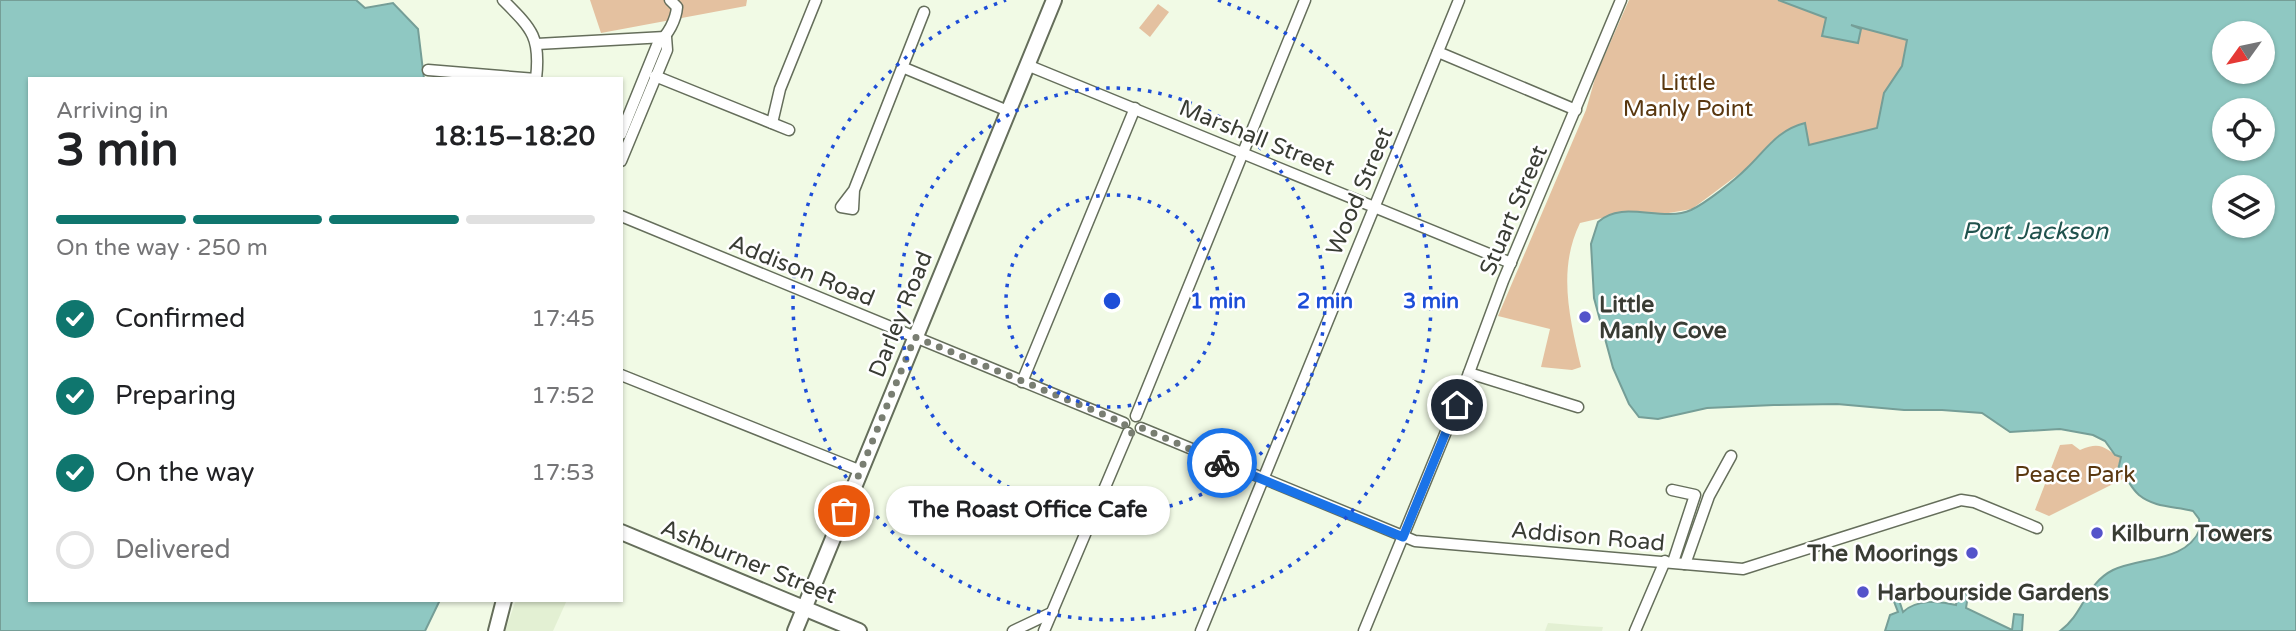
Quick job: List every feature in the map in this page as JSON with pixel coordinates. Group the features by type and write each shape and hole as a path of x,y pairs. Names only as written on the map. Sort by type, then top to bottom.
{"street":[{"path":"503,0 530,26 537,44 532,77"},
{"path":"772,123 780,89 816,0"},
{"path":"1136,416 1305,0"},
{"name":"Wood Street","path":"1200,631 1459,0"},
{"name":"Stuart Street","path":"1364,631 1511,263 1621,0"},
{"path":"623,156 667,50 666,37 673,4"},
{"name":"Darley Road","path":"795,631 1027,65 1049,5"},
{"path":"854,190 924,12"},
{"path":"537,44 666,37"},
{"path":"623,129 658,43 666,37"},
{"path":"1438,52 1576,110"},
{"name":"Marshall Street","path":"1027,65 1511,263"},
{"path":"902,68 1008,111"},
{"path":"428,70 519,77"},
{"path":"655,76 789,130"},
{"path":"1022,382 1135,108"},
{"name":"Addison Road","path":"623,217 915,337 1126,428"},
{"path":"1469,373 1578,407"},
{"path":"623,376 861,471"},
{"path":"1044,631 1126,428 1128,417 1136,416"},
{"path":"1126,428 1136,433 1142,428 1136,416"},
{"name":"Addison Road","path":"1142,428 1415,541 1754,568 1961,500 1974,502 2037,528"},
{"path":"1685,564 1709,496 1731,456"},
{"path":"1635,631 1669,562 1695,495 1672,490"},
{"name":"Ashburner Street","path":"623,533 859,631"},
{"path":"496,631 503,602"},
{"path":"1013,631 1053,612"}],"shaded area":[{"path":"515,602 566,602 553,631 505,631"},
{"path":"1548,623 1603,627 1602,631 1545,631"}],"green space":[{"path":"590,0 747,0 746,6 601,33"},
{"name":"Little Manly Point","path":"1629,0 1777,0 1827,18 1823,36 1857,43 1861,29 1850,25 1907,40 1902,66 1884,93 1877,128 1808,145 1804,124 1772,141 1747,168 1692,209 1657,215 1632,211 1580,223 1573,241 1567,277 1570,313 1581,367 1572,370 1541,367 1550,329 1498,316 1586,110 1596,75"},
{"path":"1158,4 1169,12 1150,37 1139,28"},
{"name":"Peace Park","path":"2072,444 2080,450 2094,446 2103,447 2121,457 2118,466 2127,477 2049,516 2035,510 2060,445"}],"water":[{"path":"0,0 356,0 365,8 393,3 418,29 424,77 28,77 28,602 439,602 425,631 0,631"},
{"name":"Port Jackson","path":"1778,0 2296,0 2296,631 2060,631 2104,576 2124,566 2162,557 2185,548 2194,540 2200,529 2199,519 2193,511 2158,504 2139,495 2118,470 2121,457 2115,455 2105,441 2093,435 2060,429 2010,432 1982,413 1837,404 1707,408 1658,419 1639,417 1629,404 1613,368 1594,298 1591,244 1598,222 1619,212 1667,214 1691,210 1728,185 1773,141 1795,126 1805,123 1809,145 1877,128 1884,93 1902,66 1907,40 1851,25 1861,29 1858,43 1822,36 1826,18"},
{"path":"1959,592 1968,595 1966,608 2012,630 2014,614 2023,615 2022,631 1885,631 1890,615 1898,612 1893,599 1898,597 1903,612 1921,603 1956,605"}],"way so far":[{"path":"844,511 915,337 1124,423 1128,433 1136,433 1142,428 1222,463"}],"place":[{"name":"Little Manly Cove","path":"1585,317"},
{"name":"The Roast Office Cafe","path":"844,511"},
{"name":"Kilburn Towers","path":"2097,533"},
{"name":"The Moorings","path":"1972,553"},
{"name":"Harbourside Gardens","path":"1863,592"}],"route":[{"path":"1222,463 1403,537 1457,405"}]}
